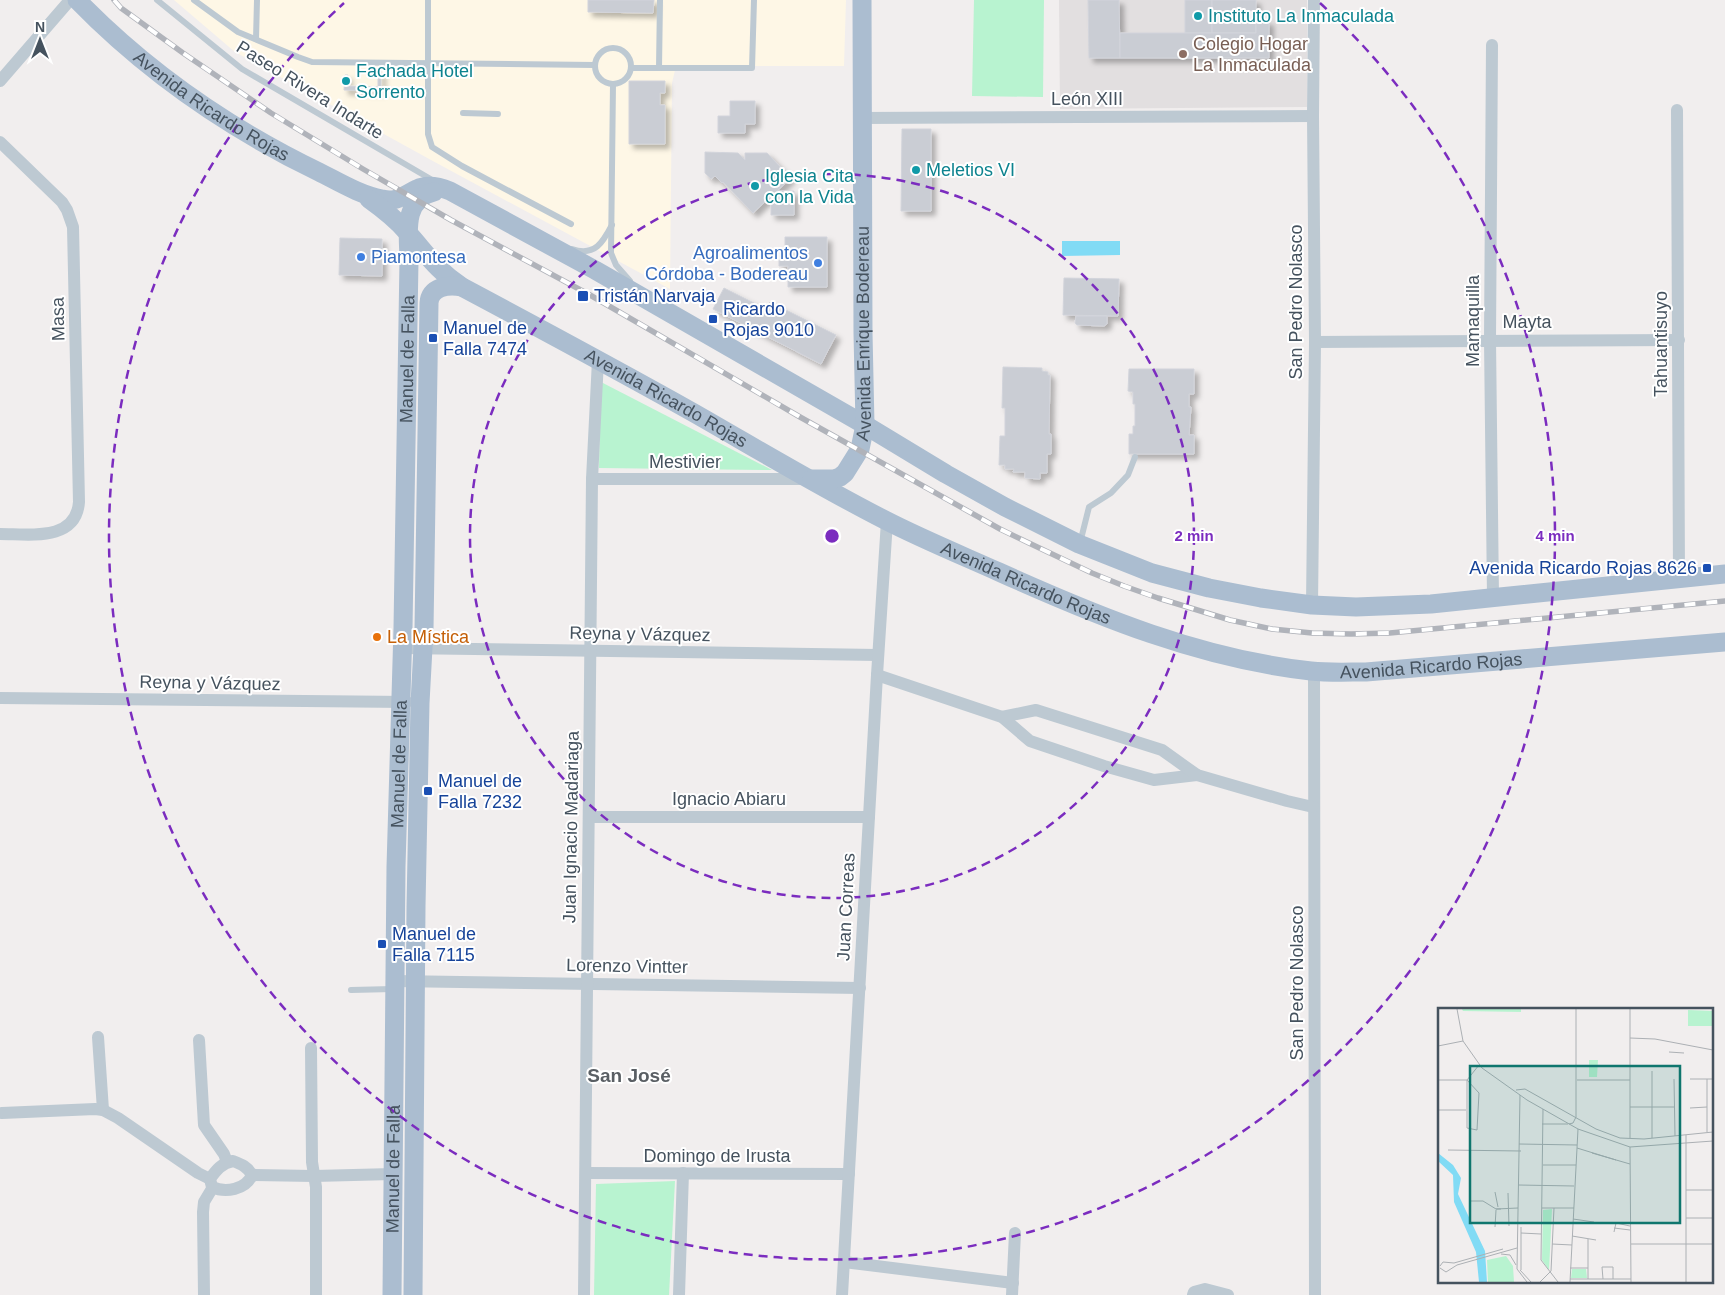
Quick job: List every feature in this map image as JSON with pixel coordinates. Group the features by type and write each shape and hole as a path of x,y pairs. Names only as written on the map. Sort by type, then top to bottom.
{"main road":[{"name":"Avenida Ricardo Rojas","path":"76,0 119,40 189,95 298,162 360,192 389,200 401,199 422,188 440,188 455,193 659,307 865,425 946,474 1036,523 1079,544 1136,567 1179,580 1261,598 1356,607 1402,606 1725,574"},
{"name":"Avenida Enrique Bodereau","path":"808,479 834,479 845,473 860,449 865,425 862,333 862,0"},
{"name":"Avenida Ricardo Rojas","path":"360,192 383,209 408,232 434,265 447,278 462,287 598,360 808,479 887,521 1043,592 1133,628 1224,655 1314,671 1366,672 1725,642"},
{"path":"408,232 409,217 421,198 434,192 455,193"},
{"name":"Manuel de Falla","path":"392,1295 394,985 409,279 408,232"},
{"name":"Manuel de Falla","path":"413,1295 415,981 428,303 429,298 438,289 450,285 462,287"}],"street":[{"path":"0,81 70,0"},
{"name":"San Pedro Nolasco","path":"1312,604 1315,342 1312,116 1314,0"},
{"name":"Mamaquilla","path":"1492,45 1490,340 1492,597"},
{"name":"Tahuantisuyo","path":"1677,110 1679,579"},
{"name":"León XIII","path":"862,118 1312,116"},
{"name":"Masa","path":"0,142 62,202 73,227 79,502 78,511 72,522 66,528 57,532 43,534 0,534"},
{"name":"Mayta","path":"1315,342 1679,340"},
{"name":"Juan Ignacio Madariaga","path":"584,1295 592,479 598,360"},
{"name":"Mestivier","path":"592,479 808,479"},
{"name":"Juan Correas","path":"842,1295 876,676 887,521"},
{"name":"Reyna y Vázquez","path":"402,648 878,655"},
{"name":"San Pedro Nolasco","path":"1314,671 1316,1295"},
{"path":"876,676 1002,717 1030,741 1104,766 1154,780 1197,775"},
{"name":"Reyna y Vázquez","path":"0,698 420,703"},
{"path":"1002,717 1036,710 1162,750 1197,775 1287,802 1313,807"},
{"name":"Ignacio Abiaru","path":"589,817 869,817"},
{"name":"Lorenzo Vintter","path":"394,985 415,981 860,988"},
{"path":"98,1037 103,1110"},
{"path":"199,1040 204,1125 224,1154 227,1162"},
{"path":"311,1048 312,1162 316,1187 316,1295"},
{"path":"2,1114 103,1110 118,1118 225,1191 245,1184 252,1175"},
{"path":"204,1295 204,1202 214,1173 227,1162 238,1162 252,1175 393,1174"},
{"name":"Domingo de Irusta","path":"586,1173 849,1174"},
{"path":"679,1295 683,1173"},
{"path":"844,1262 1012,1289 1015,1233"},
{"path":"1193,1295 1194,1292 1205,1289 1228,1295"}],"lane":[{"name":"Paseo Rivera Indarte","path":"157,0 242,69 455,193"},
{"path":"194,0 238,32 312,62 595,65"},
{"path":"256,40 257,0"},
{"path":"428,0 428,134 432,147 462,166 571,224"},
{"path":"659,68 660,0"},
{"path":"631,68 752,68 754,0"},
{"path":"612,48 622,50 627,54 630,58 631,68 627,78 613,84 600,78 595,65 602,51 612,48"},
{"path":"613,84 613,224 611,253 623,275 659,307"},
{"path":"463,113 498,114"},
{"path":"532,235 577,251 589,251 598,247 613,224"},
{"path":"1079,544 1089,507 1111,493 1128,476 1135,457"},
{"path":"351,990 394,985"}],"shaded area":[{"path":"174,0 846,0 844,66 676,66 672,83 670,289 235,52"},
{"name":"Colegio Hogar La Inmaculada","path":"1059,0 1307,0 1307,107 1060,109"}],"green space":[{"path":"974,0 1044,0 1043,97 972,96"},
{"path":"601,382 772,470 599,468"},
{"path":"675,1181 669,1295 594,1295 596,1184"}],"water":[{"path":"1062,241 1120,241 1120,255 1062,256"}],"building":[{"path":"588,0 654,0 653,13 588,12"},
{"path":"1088,0 1119,0 1120,58 1089,58"},
{"name":"Instituto La Inmaculada","path":"1185,0 1212,0 1212,33 1185,33"},
{"path":"1212,0 1256,0 1256,33 1212,33"},
{"path":"1256,21 1269,21 1269,58 1120,58 1120,33 1256,33"},
{"name":"Fachada Hotel Sorrento","path":"378,71 381,71 381,91 344,90 345,75 348,75 347,86 378,87"},
{"path":"629,81 665,81 665,93 660,93 660,105 665,105 665,144 629,144"},
{"path":"730,101 755,101 755,124 745,124 745,133 718,133 718,116 730,116"},
{"name":"Meletios VI","path":"902,129 931,129 931,211 901,211"},
{"name":"Iglesia Cita con la Vida","path":"705,152 738,153 745,160 745,153 767,153 791,178 777,191 794,191 794,215 771,215 771,196 753,213 723,182 715,176 711,179 705,173"},
{"path":"785,237 827,237 827,287 788,287 788,266 779,266 779,252 785,252"},
{"name":"Piamontesa","path":"340,238 382,239 382,276 339,275"},
{"path":"1064,278 1119,279 1118,316 1063,315"},
{"path":"724,288 766,309 770,302 836,335 821,364 713,309"},
{"path":"1076,316 1107,316 1107,324 1104,326 1077,325 1075,323"},
{"path":"1003,367 1042,368 1042,371 1048,372 1048,375 1050,375 1049,434 1051,434 1051,454 1047,454 1047,473 1040,473 1040,479 1025,478 1025,472 1013,472 1014,469 1005,469 1005,465 999,465 1000,436 1005,436 1005,408 1002,408"},
{"path":"1129,369 1194,369 1194,394 1189,394 1189,407 1191,407 1189,435 1194,435 1194,454 1129,454 1129,434 1133,434 1133,426 1135,426 1135,404 1133,404 1133,392 1128,391"}],"railway":[{"path":"114,0 121,8 183,53 271,113 363,169 451,220 590,295 800,417 1000,529 1092,573 1124,586 1230,620 1272,629 1351,634 1390,633 1725,601"}],"place":[{"name":"Instituto La Inmaculada","path":"1198,16"},
{"name":"Colegio Hogar La Inmaculada","path":"1183,54"},
{"name":"Fachada Hotel Sorrento","path":"346,81"},
{"name":"Meletios VI","path":"916,170"},
{"name":"Iglesia Cita con la Vida","path":"755,186"},
{"name":"Piamontesa","path":"361,257"},
{"name":"Agroalimentos Córdoba - Bodereau","path":"818,263"},
{"name":"Tristán Narvaja","path":"583,296"},
{"name":"Ricardo Rojas 9010","path":"713,319"},
{"name":"Manuel de Falla 7474","path":"433,338"},
{"name":"Avenida Ricardo Rojas 8626","path":"1707,568"},
{"name":"La Mística","path":"377,637"},
{"name":"Manuel de Falla 7232","path":"428,791"},
{"name":"Manuel de Falla 7115","path":"382,944"}],"district":[{"name":"San José","path":"629,1075"}]}
